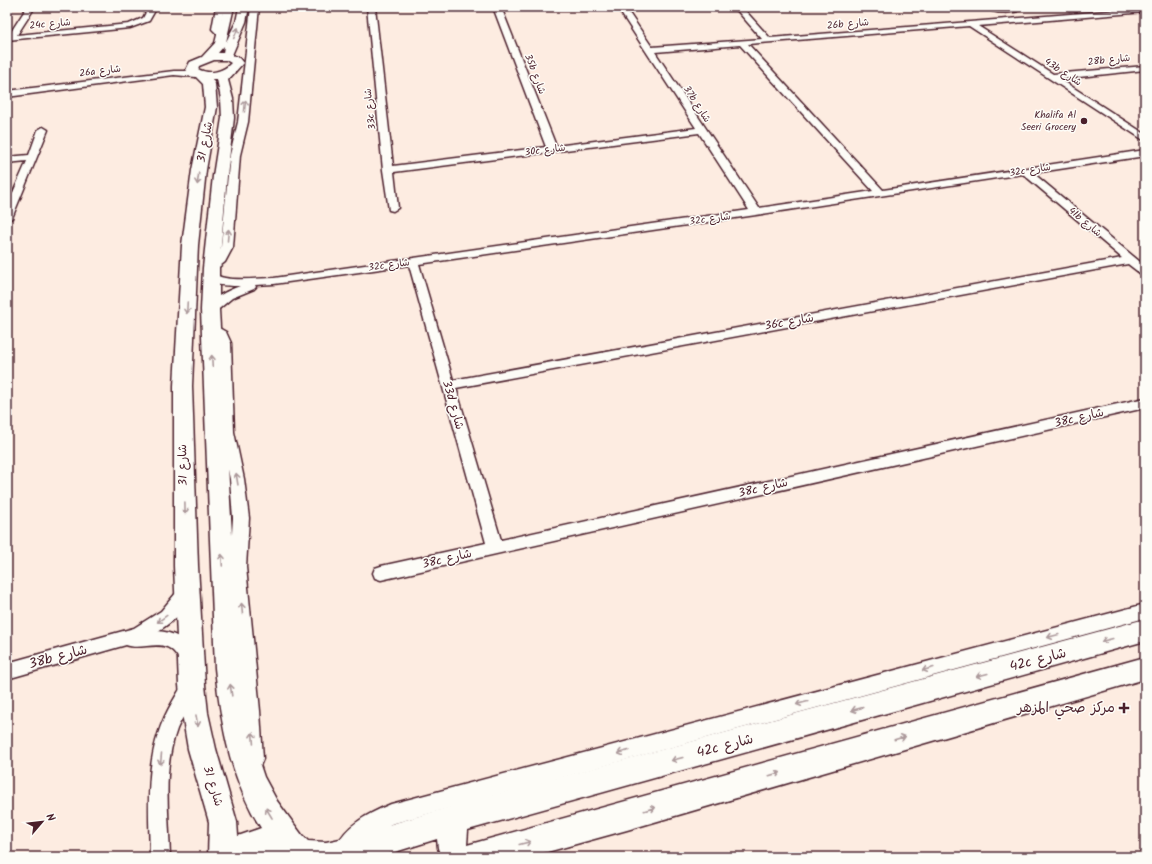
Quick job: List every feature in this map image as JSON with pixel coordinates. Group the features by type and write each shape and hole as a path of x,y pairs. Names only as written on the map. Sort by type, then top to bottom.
{"street":[{"path":"10,37 31,7"},
{"name":"24c شارع","path":"10,37 123,27 142,22 149,17 154,7"},
{"path":"220,7 216,29 223,35"},
{"path":"199,68 218,48 223,35 229,7"},
{"name":"شارع 31","path":"244,7 238,28 228,51 229,65 222,80 227,99 228,118 220,176 211,272 210,318 224,609 230,685 237,729 249,777 269,815 301,852"},
{"path":"211,272 221,260 227,247 235,154 243,122 255,7"},
{"name":"33c شارع","path":"371,7 393,208"},
{"name":"35b شارع","path":"497,7 552,149"},
{"name":"37b شارع","path":"620,7 756,212"},
{"path":"738,7 768,41"},
{"path":"988,7 1000,10 1014,10 1021,7"},
{"name":"26b شارع","path":"649,50 1145,10"},
{"name":"43b شارع","path":"970,24 1145,138"},
{"path":"742,43 880,193"},
{"path":"218,57 229,65 211,75 199,68 218,57"},
{"name":"شارع 31","path":"199,68 209,84 211,106 199,170 190,245 183,386 183,432 192,676 202,749 223,822 223,857"},
{"name":"26a شارع","path":"7,89 167,69 199,68"},
{"name":"26a شارع","path":"7,94 174,73 199,68"},
{"name":"28b شارع","path":"1051,77 1145,68"},
{"path":"7,218 43,130"},
{"name":"30c شارع","path":"388,170 702,130"},
{"name":"32c شارع","path":"211,272 220,281 231,283 274,281 756,212 1145,153"},
{"path":"7,160 33,157"},
{"name":"41b شارع","path":"1025,171 1145,272"},
{"name":"36c شارع","path":"448,385 1130,260"},
{"name":"33d شارع","path":"413,261 494,548"},
{"name":"32c شارع","path":"210,318 219,301 231,294 274,281"},
{"name":"38c شارع","path":"380,574 1145,403"},
{"name":"38b شارع","path":"7,671 139,634 159,622 175,608 188,590"},
{"path":"340,854 365,828 377,820 391,814 1145,611"},
{"name":"42c شارع","path":"233,857 255,844 274,841 301,852 326,856 340,854 457,819 1145,630"},
{"name":"38b شارع","path":"110,643 143,638 169,640 178,643 185,651 192,676"},
{"path":"474,857 627,816 1145,668"},
{"path":"160,857 159,782 162,750 166,734 192,676"},
{"path":"457,819 452,830 451,843 454,854 458,857"}],"place":[{"name":"Khalifa Al Seeri Grocery","path":"1084,121"},
{"name":"مركز صحي المزهر","path":"1124,708"}]}
